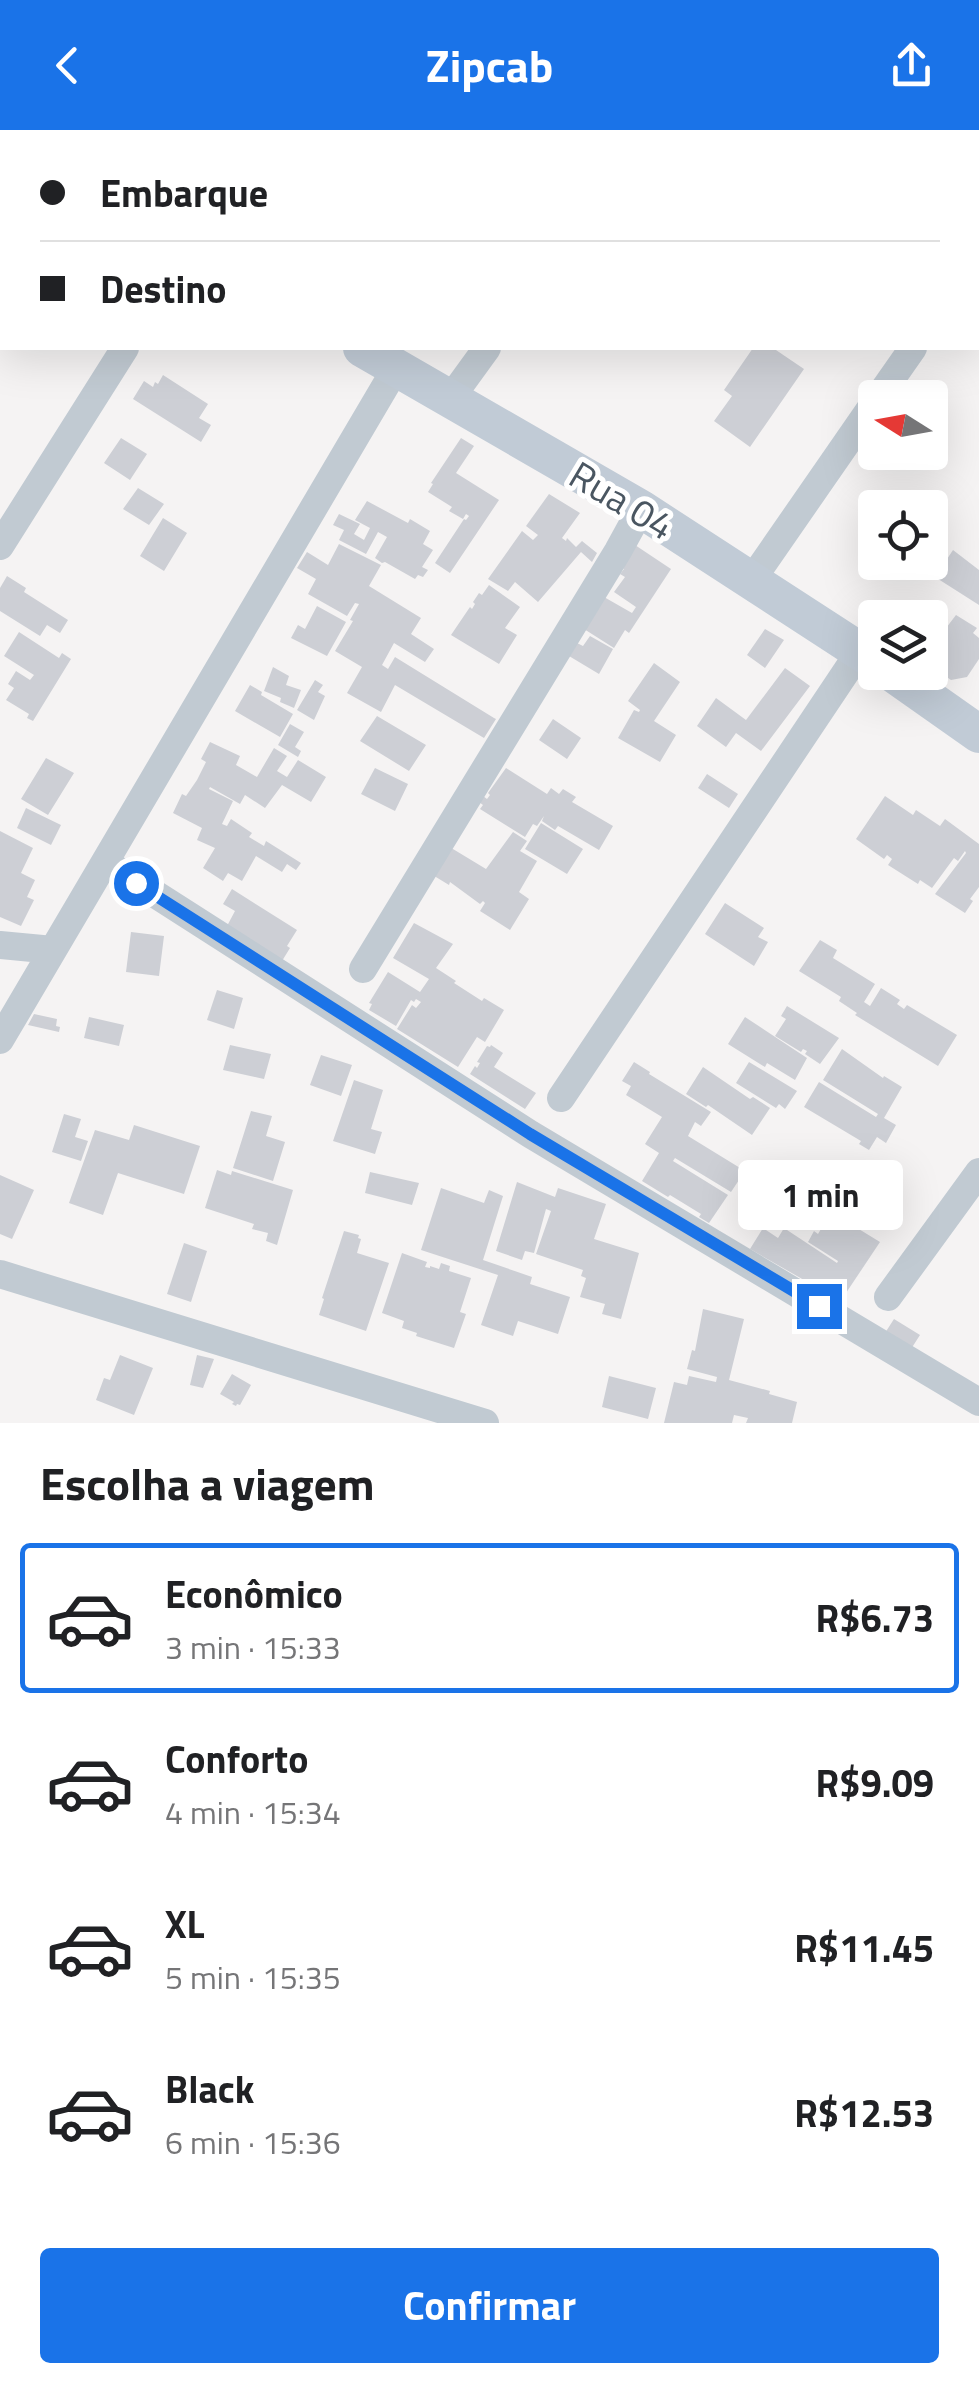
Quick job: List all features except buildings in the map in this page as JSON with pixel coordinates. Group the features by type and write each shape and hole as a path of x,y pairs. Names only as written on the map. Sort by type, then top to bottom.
{"street":[{"path":"0,546 124,350"},
{"name":"Rua 04","path":"365,350 641,510 858,650"},
{"path":"450,399 486,350"},
{"path":"891,380 912,350"},
{"path":"0,1040 396,368"},
{"path":"751,581 858,427"},
{"path":"363,969 641,510"},
{"path":"561,1098 858,669"},
{"path":"922,690 974,720"},
{"path":"105,862 530,1134 979,1402"},
{"path":"0,945 53,950"},
{"path":"888,1297 979,1172"},
{"path":"0,1274 486,1423"}],"route":[{"path":"136,883 530,1134 819,1306"}]}
